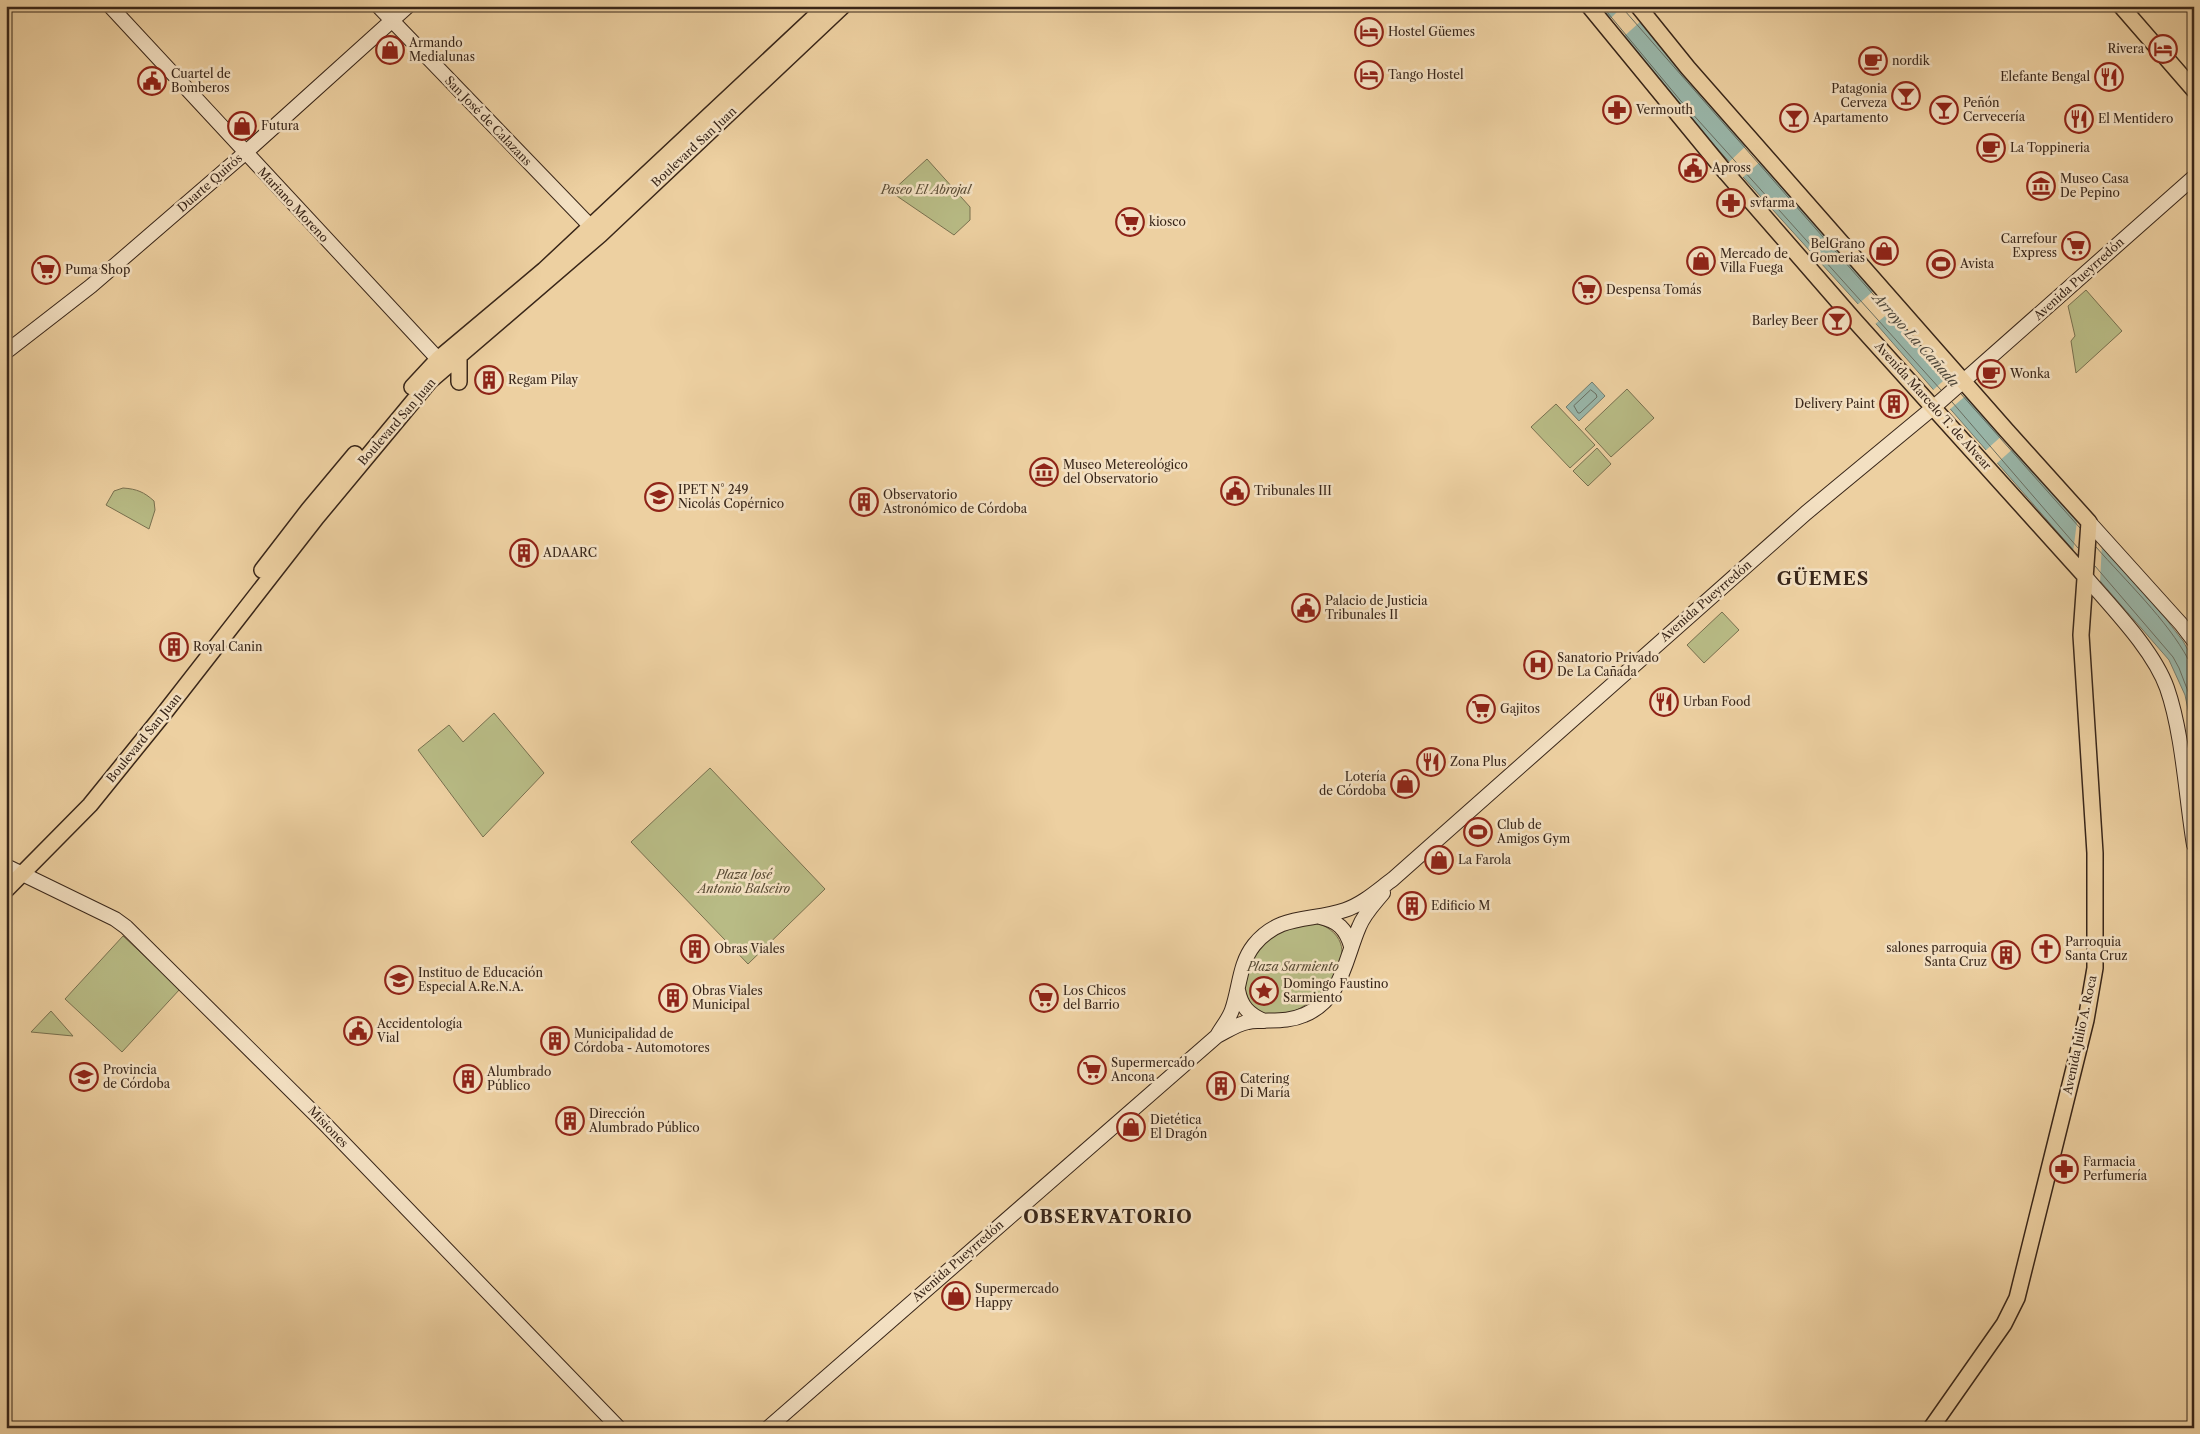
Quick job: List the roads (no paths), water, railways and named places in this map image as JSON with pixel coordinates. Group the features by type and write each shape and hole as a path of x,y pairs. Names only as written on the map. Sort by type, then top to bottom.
{"main road":[{"name":"Mariano Moreno","path":"110,6 438,359"},
{"name":"San José de Calazans","path":"378,6 596,231"},
{"name":"Duarte Quirós","path":"6,352 90,286 245,153 408,6"},
{"name":"Boulevard San Juan","path":"12,871 90,805 380,439 430,381 532,295 826,6"},
{"name":"Boulevard San Juan","path":"6,890 12,871 91,788 308,509 438,359 596,231 843,6"},
{"name":"Avenida Marcelo T. de Alvear","path":"1589,6 1722,168 1938,404 2084,575 2148,654 2167,688 2176,722 2194,846"},
{"path":"1638,6 1688,68 1961,383 2089,522 2194,641"},
{"path":"2121,6 2194,90"},
{"name":"Avenida Pueyrredón","path":"768,1428 1216,1036 1228,1020 1238,990 1244,963 1263,934 1284,922 1303,917 1318,916 1357,905 1393,879 1806,512 1938,404 2194,177"},
{"path":"459,355 459,382"},
{"name":"Avenida Julio A. Roca","path":"1931,1428 2004,1324 2018,1298 2086,1020 2095,968 2096,939 2095,854 2081,635 2089,522"},
{"name":"Misiones","path":"12,871 115,919 126,926 305,1103 619,1428"},
{"name":"Avenida Pueyrredón","path":"1216,1036 1236,1026 1264,1021 1286,1020 1305,1015 1322,1004 1333,992 1343,975 1351,946 1366,914 1393,879"},
{"name":"Avenida Pueyrredón","path":"1318,916 1330,919 1341,925 1347,933 1351,946"},
{"path":"1238,990 1240,1002 1247,1010 1264,1021"}],"water":[{"name":"Arroyo La Cañada","path":"1596,6 1627,6 2166,619 2183,641 2194,661 2194,738 2185,695 2169,660 1878,326 1676,103"},
{"path":"1592,382 1605,396 1579,421 1566,407"}],"place":[{"name":"Hostel Güemes","path":"1369,32"},
{"name":"Rivera","path":"2163,49"},
{"name":"Armando Medialunas","path":"390,50"},
{"name":"nordik","path":"1873,61"},
{"name":"Tango Hostel","path":"1369,75"},
{"name":"Elefante Bengal","path":"2109,77"},
{"name":"Cuartel de Bomberos","path":"152,81"},
{"name":"Patagonia Cerveza","path":"1906,96"},
{"name":"Vermouth","path":"1617,110"},
{"name":"Peñón Cervecería","path":"1944,110"},
{"name":"Apartamento","path":"1794,118"},
{"name":"El Mentidero","path":"2079,119"},
{"name":"Futura","path":"242,126"},
{"name":"La Toppineria","path":"1991,148"},
{"name":"Apross","path":"1693,168"},
{"name":"Museo Casa De Pepino","path":"2041,186"},
{"name":"svfarma","path":"1731,203"},
{"name":"kiosco","path":"1130,222"},
{"name":"Carrefour Express","path":"2076,246"},
{"name":"BelGrano Gomerias","path":"1884,251"},
{"name":"Mercado de Villa Fuega","path":"1701,261"},
{"name":"Avista","path":"1941,264"},
{"name":"Puma Shop","path":"46,270"},
{"name":"Despensa Tomás","path":"1587,290"},
{"name":"Barley Beer","path":"1837,321"},
{"name":"Wonka","path":"1991,374"},
{"name":"Regam Pilay","path":"489,380"},
{"name":"Delivery Paint","path":"1894,404"},
{"name":"Museo Metereológico del Observatorio","path":"1044,472"},
{"name":"Tribunales III","path":"1235,491"},
{"name":"IPET N° 249 Nicolás Copérnico","path":"659,497"},
{"name":"Observatorio Astronómico de Córdoba","path":"864,502"},
{"name":"ADAARC","path":"524,553"},
{"name":"Palacio de Justicia Tribunales II","path":"1306,608"},
{"name":"Royal Canin","path":"174,647"},
{"name":"Sanatorio Privado De La Cañada","path":"1538,665"},
{"name":"Urban Food","path":"1664,702"},
{"name":"Gajitos","path":"1481,709"},
{"name":"Zona Plus","path":"1431,762"},
{"name":"Lotería de Córdoba","path":"1405,784"},
{"name":"Club de Amigos Gym","path":"1478,832"},
{"name":"La Farola","path":"1439,860"},
{"name":"Edificio M","path":"1412,906"},
{"name":"Obras Viales","path":"695,949"},
{"name":"Parroquia Santa Cruz","path":"2046,949"},
{"name":"salones parroquia Santa Cruz","path":"2006,955"},
{"name":"Instituo de Educación Especial A.Re.N.A.","path":"399,980"},
{"name":"Domingo Faustino Sarmiento","path":"1264,991"},
{"name":"Obras Viales Municipal","path":"673,998"},
{"name":"Los Chicos del Barrio","path":"1044,998"},
{"name":"Accidentología Vial","path":"358,1031"},
{"name":"Municipalidad de Córdoba - Automotores","path":"555,1041"},
{"name":"Supermercado Ancona","path":"1092,1070"},
{"name":"Provincia de Córdoba","path":"84,1077"},
{"name":"Alumbrado Público","path":"468,1079"},
{"name":"Catering Di María","path":"1221,1086"},
{"name":"Dirección Alumbrado Público","path":"570,1121"},
{"name":"Dietética El Dragón","path":"1131,1127"},
{"name":"Farmacia Perfumería","path":"2064,1169"},
{"name":"Supermercado Happy","path":"956,1296"}],"district":[{"name":"GÜEMES","path":"1823,579"},
{"name":"OBSERVATORIO","path":"1108,1217"}],"park label":[{"name":"Paseo El Abrojal","path":"926,190"},
{"name":"Plaza José Antonio Balseiro","path":"744,882"},
{"name":"Plaza Sarmiento","path":"1293,967"}]}
